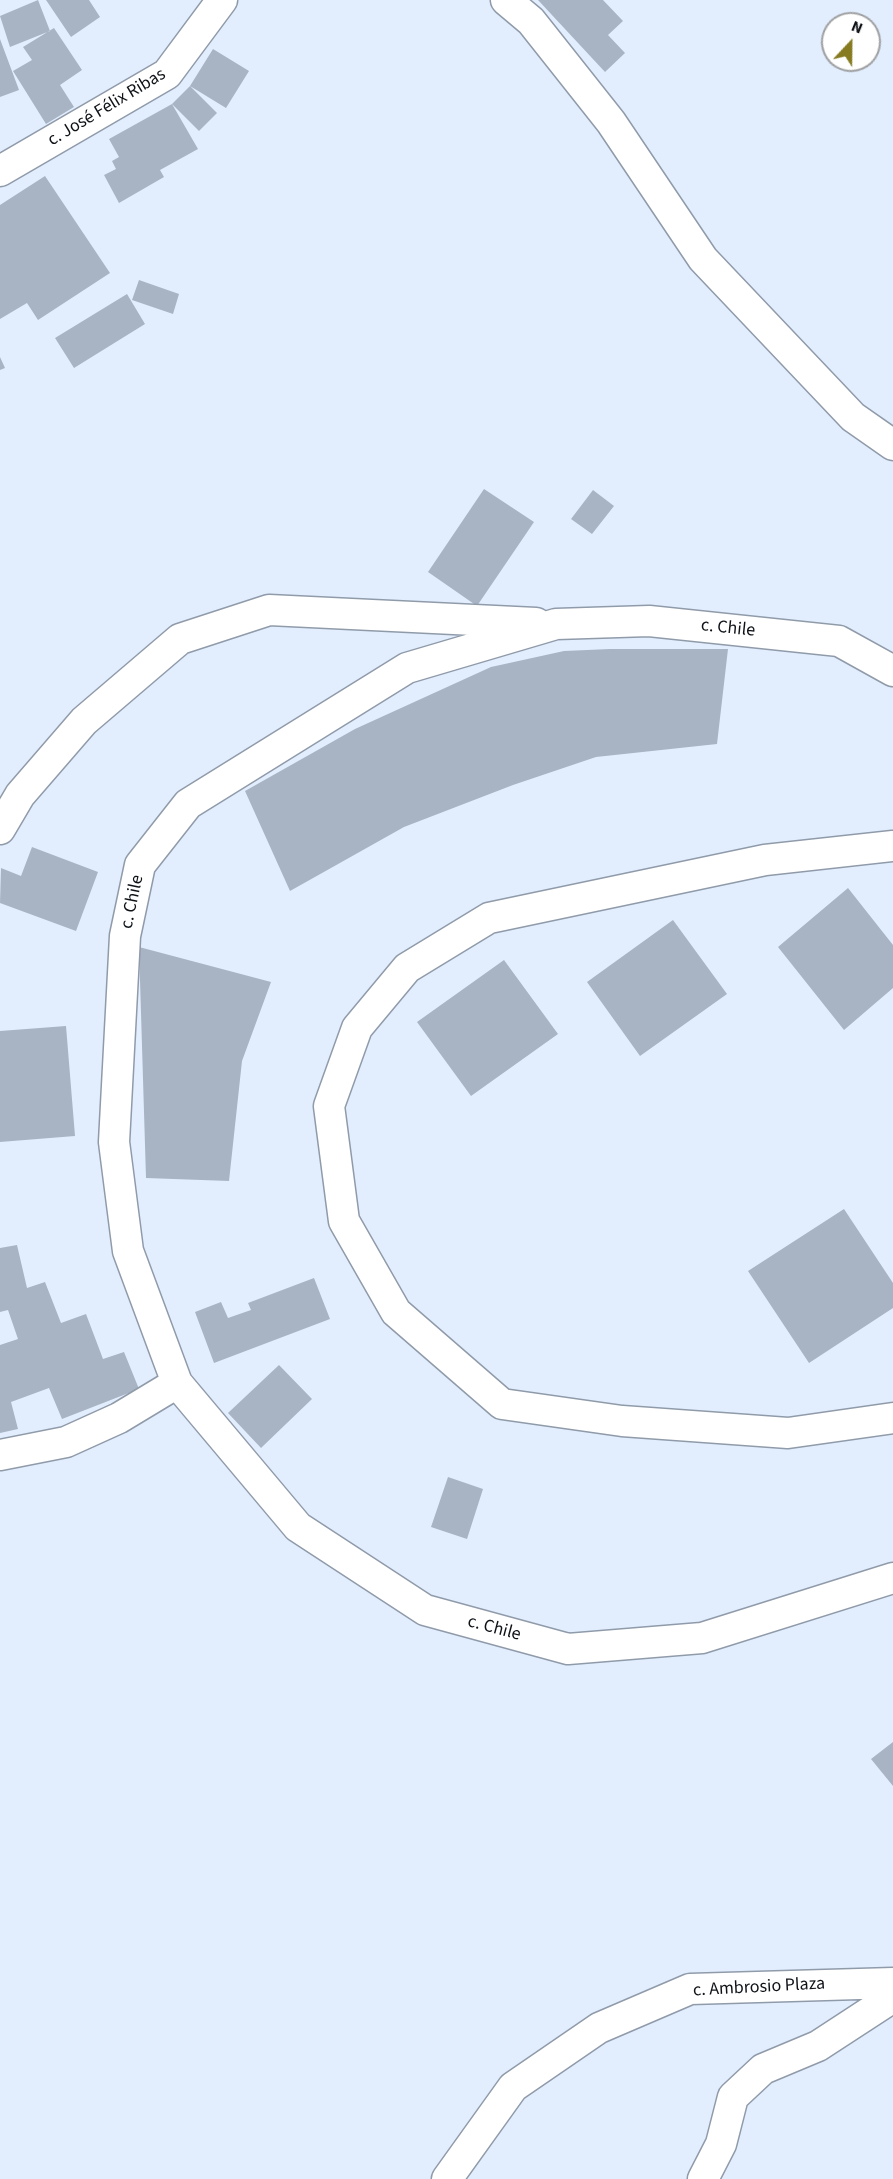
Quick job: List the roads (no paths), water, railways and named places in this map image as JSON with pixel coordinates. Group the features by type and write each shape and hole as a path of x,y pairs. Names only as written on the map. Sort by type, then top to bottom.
{"street":[{"name":"c. José Félix Ribas","path":"0,171 167,74 222,0"},
{"path":"506,0 531,21 611,122 704,259 853,417 893,445"},
{"name":"c. Chile","path":"0,829 20,795 84,721 180,639 269,610 556,624 649,621 839,641 893,671"},
{"name":"c. Chile","path":"556,624 407,668 188,804 140,866 125,936 114,1142 128,1251 177,1383 298,1527 425,1610 568,1649 702,1638 893,1578"},
{"path":"893,846 765,860 489,918 407,968 357,1028 329,1106 344,1221 396,1312 502,1404 622,1421 788,1433 893,1418"},
{"path":"0,1455 66,1442 119,1418 177,1383"},
{"name":"c. Ambrosio Plaza","path":"447,2179 513,2087 598,2028 690,1989 893,1983"},
{"path":"704,2179 721,2144 733,2097 763,2069 818,2046 893,1997"}]}
